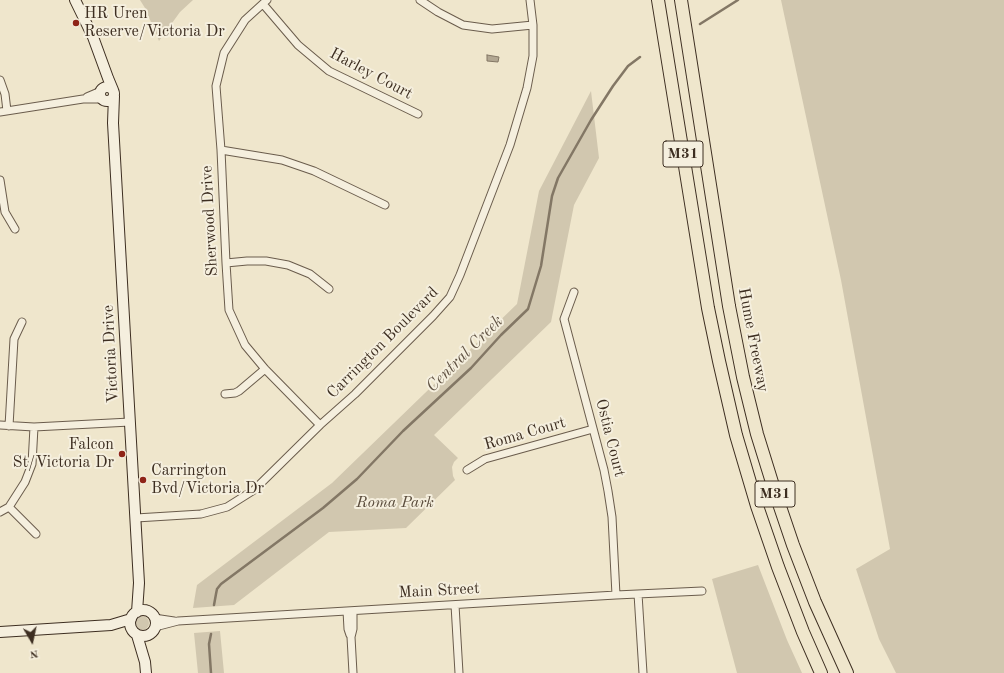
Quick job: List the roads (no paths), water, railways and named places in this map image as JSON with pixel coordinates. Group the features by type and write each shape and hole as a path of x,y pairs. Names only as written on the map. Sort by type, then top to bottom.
{"highway":[{"name":"M31","path":"658,0 708,308 736,435 757,506 778,567 803,632 821,673"},
{"name":"Hume Freeway","path":"681,0 729,306 755,427 793,545 815,602 847,673"}],"street":[{"name":"Victoria Drive","path":"74,0 93,37 113,93 112,123 140,583 152,623 146,662 146,673"},
{"path":"420,0 438,12 463,25 492,29 533,25"},
{"name":"Carrington Boulevard","path":"136,518 201,514 227,507 254,490 320,425 366,383 450,297 460,276 512,138 527,88 533,56 533,25 530,0"},
{"name":"Harley Court","path":"265,2 298,45 329,70 418,114"},
{"name":"Sherwood Drive","path":"265,2 245,20 224,53 216,86 221,150 229,310 245,345 265,369 320,425"},
{"name":"Victoria Drive","path":"100,58 102,95 112,123"},
{"path":"0,80 5,94 4,112 102,95 106,88 109,88 113,93"},
{"path":"221,150 282,160 314,170 385,205"},
{"path":"0,180 5,212 15,229"},
{"path":"226,263 266,261 288,265 310,274 329,289"},
{"name":"Ostia Court","path":"574,292 564,319 604,470 608,491 612,517 616,595"},
{"path":"9,426 14,339 22,322"},
{"path":"225,394 239,391 265,369"},
{"path":"0,425 34,427 130,422"},
{"path":"0,512 9,507 25,482 32,464 34,427"},
{"name":"Roma Court","path":"467,470 485,459 593,429"},
{"path":"9,507 36,534"},
{"name":"Victoria Drive","path":"134,615 140,583"},
{"name":"Main Street","path":"152,623 702,591"},
{"path":"638,594 643,673"},
{"path":"455,605 460,673"},
{"path":"0,632 111,625 145,611 152,623 141,636 111,625"},
{"path":"350,611 348,629 351,637 353,673"},
{"path":"134,615 130,627 135,633"},
{"name":"Victoria Drive","path":"135,633 146,662"}],"waterway":[{"name":"Central Creek","path":"700,24 738,0"},
{"name":"Central Creek","path":"214,605 217,589 221,584 323,508 357,479 403,431 471,368 501,335 528,309 541,266 552,196 558,178 591,120 613,86 628,66 640,57"},
{"name":"Central Creek","path":"211,634 209,644 211,673"}],"place":[{"name":"HR Uren Reserve/Victoria Dr","path":"76,23"},
{"name":"Falcon St/Victoria Dr","path":"122,454"},
{"name":"Carrington Bvd/Victoria Dr","path":"143,480"}],"park label":[{"name":"Roma Park","path":"395,503"}]}
